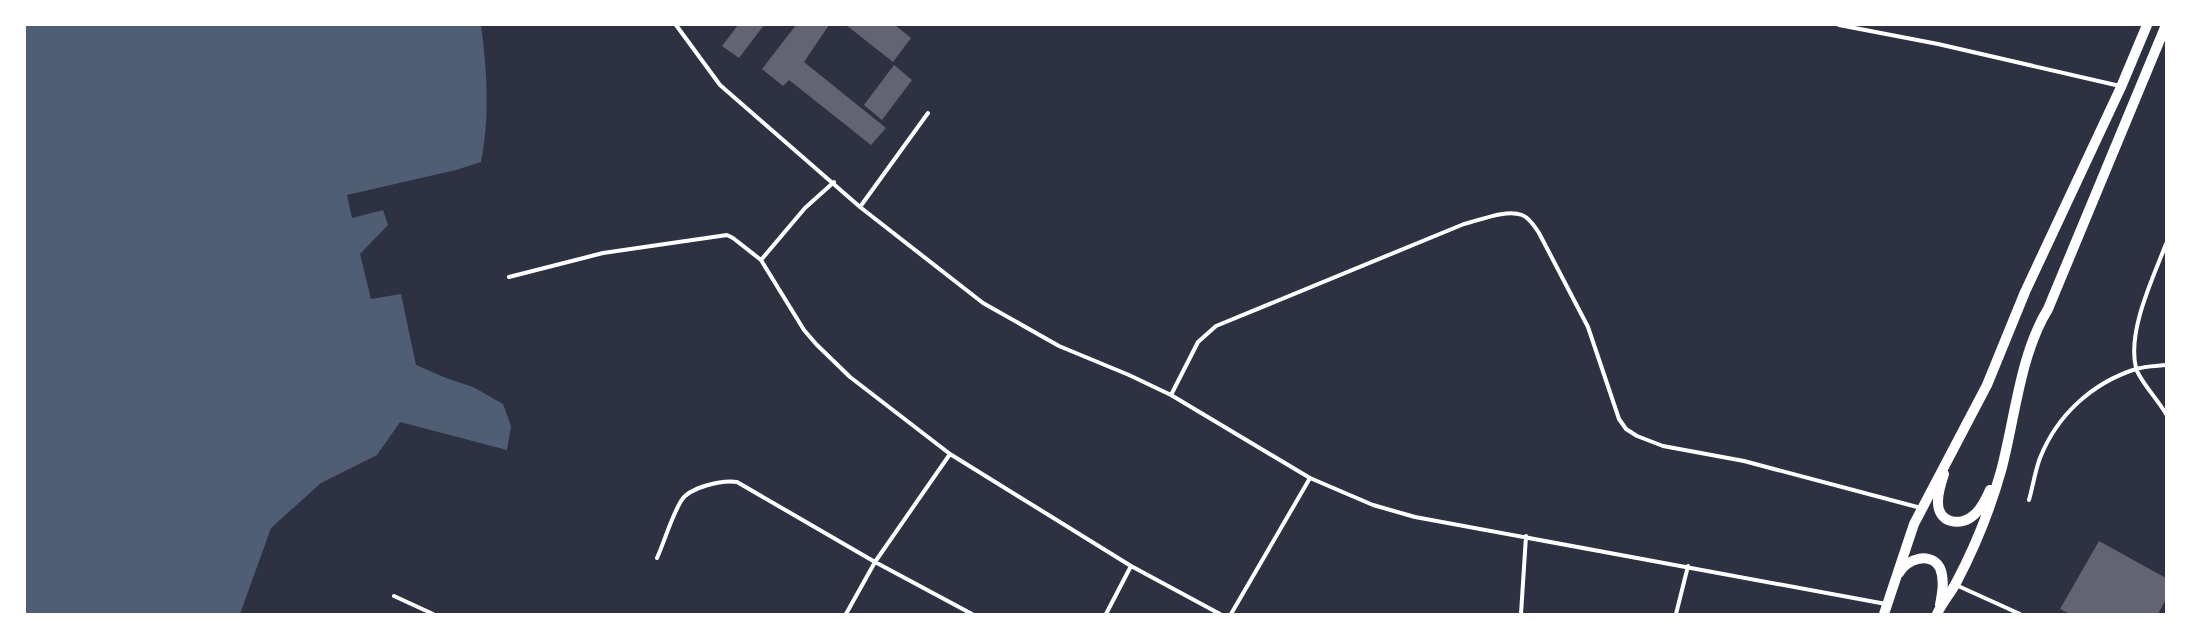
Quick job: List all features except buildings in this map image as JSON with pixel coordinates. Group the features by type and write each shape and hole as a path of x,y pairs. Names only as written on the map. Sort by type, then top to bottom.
{"main road":[{"path":"1884,614 1891,588 1921,508 1987,384 2025,292 2121,87 2147,25"},
{"path":"1938,612 1955,584 1984,526 2001,470 2026,365 2038,324 2048,309 2166,26"},
{"path":"1949,454 1938,502 1939,510 1944,518 1950,522 1959,523 1975,515 1982,506 2001,470"},
{"path":"1891,588 1901,569 1910,562 1917,558 1933,561 1939,567 1942,577 1938,612"}],"street":[{"path":"676,25 720,85 834,182 860,207 983,303 1059,346 1129,375 1171,395 1310,478 1373,505 1415,517 1526,536 1886,604"},
{"path":"1839,25 1938,44 2121,87"},
{"path":"860,207 928,114"},
{"path":"761,260 806,208 834,182"},
{"path":"1171,395 1198,342 1216,326 1464,224 1507,214 1522,215 1531,221 1539,233 1588,327 1619,419 1626,429 1637,436 1663,446 1744,461 1921,508"},
{"path":"509,277 603,253 727,235 734,238 761,260 804,330 816,344 850,377 950,454 1131,566 1220,614"},
{"path":"2166,244 2140,318 2134,342 2136,368 2166,414"},
{"path":"2029,500 2040,458 2064,416 2077,402 2101,385 2136,368 2166,365"},
{"path":"846,614 875,562 950,454"},
{"path":"1230,614 1310,478"},
{"path":"657,558 681,500 691,492 703,487 728,481 738,482 875,562 972,614"},
{"path":"1521,614 1526,536"},
{"path":"1106,614 1131,566"},
{"path":"1676,614 1688,566"},
{"path":"1955,584 2020,614"},
{"path":"394,596 433,614"}],"water":[{"path":"25,25 481,25 485,59 487,111 481,162 456,170 347,195 352,218 383,210 388,225 360,254 371,299 401,294 416,365 446,378 473,387 503,404 511,426 507,450 400,422 377,455 321,483 271,528 240,614 25,614"}]}
